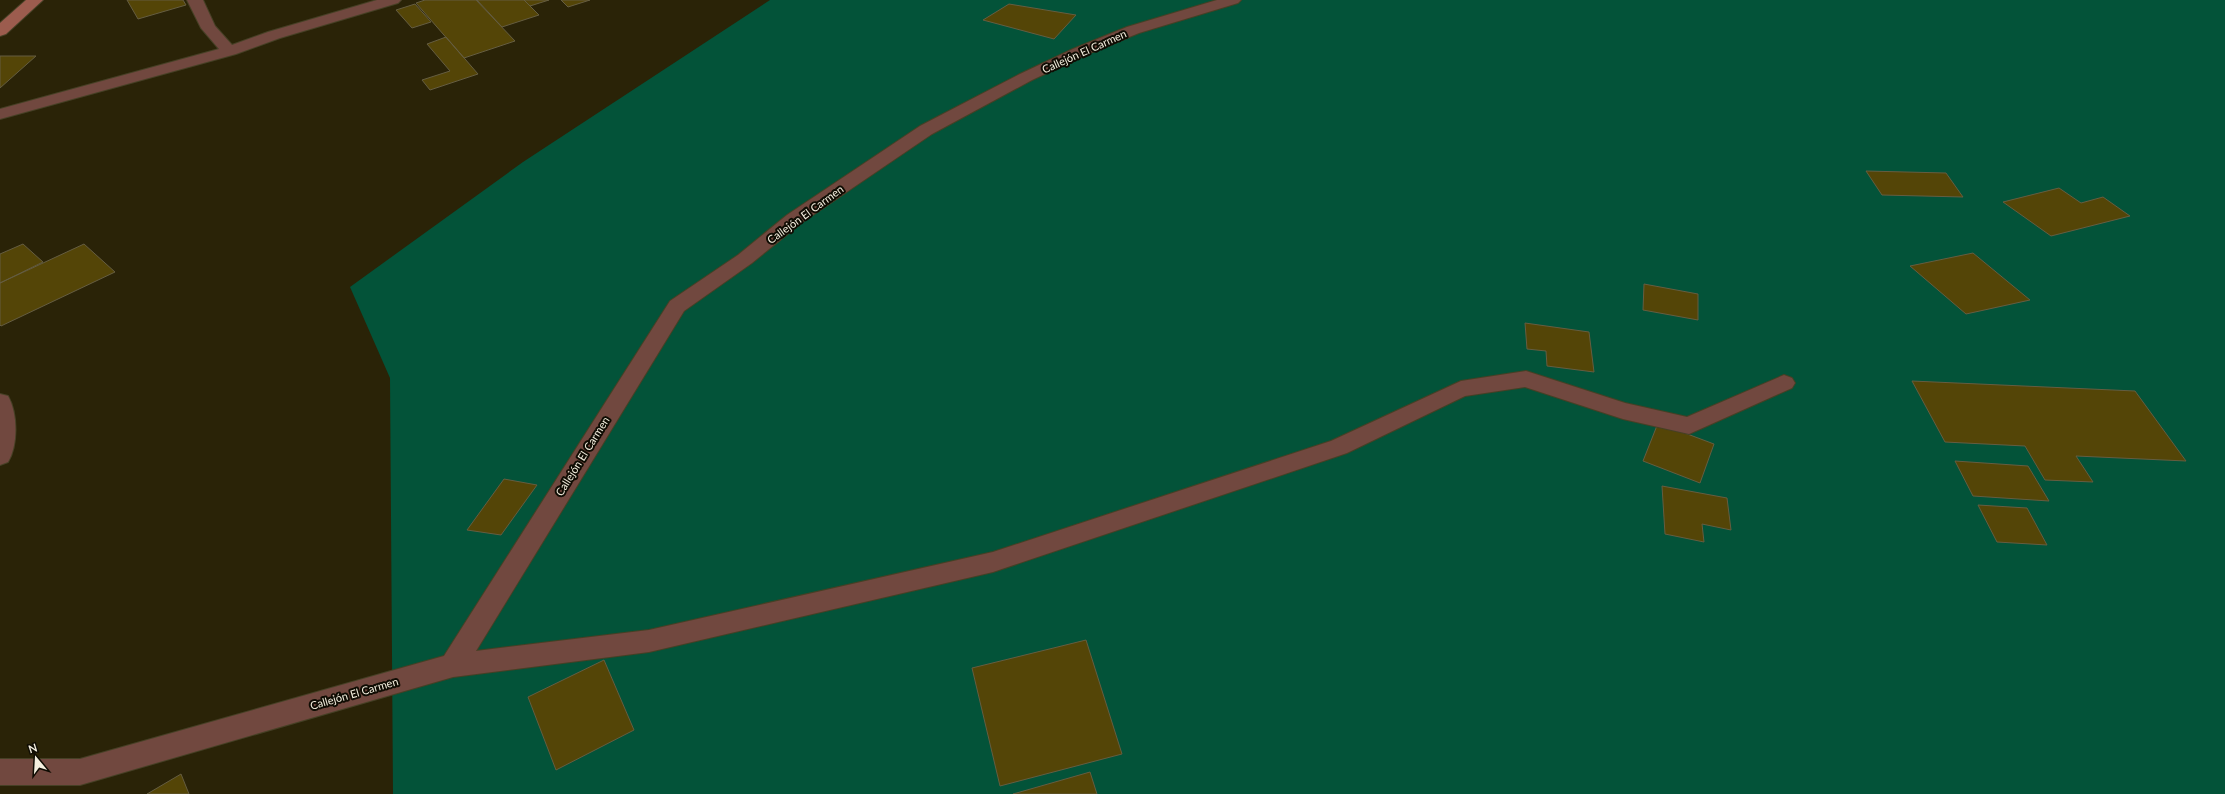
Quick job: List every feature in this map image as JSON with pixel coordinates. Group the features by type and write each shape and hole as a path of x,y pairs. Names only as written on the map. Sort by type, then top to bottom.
{"street":[{"path":"0,31 36,0"},
{"path":"195,0 201,18 215,38 230,51"},
{"path":"0,114 230,51 274,34 393,0"},
{"name":"Callejón El Carmen","path":"0,772 80,772 453,665 676,306 745,259 794,219 926,130 1026,77 1133,30 1234,0"},
{"path":"453,665 649,641 993,562 1339,447 1461,389 1526,379 1623,411 1689,426 1784,383"},
{"path":"0,402 4,434 0,456"}],"green space":[{"path":"770,0 2225,0 2225,794 393,794 390,378 350,287 523,162"}],"building":[{"path":"127,0 183,0 186,5 138,19"},
{"path":"425,0 476,0 515,41 464,58 416,3"},
{"path":"477,0 524,0 539,15 502,27"},
{"path":"524,0 549,0 530,6"},
{"path":"561,0 590,0 568,7"},
{"path":"415,4 431,22 412,28 396,10"},
{"path":"1009,4 1076,15 1054,39 983,20"},
{"path":"446,37 478,74 430,90 422,80 450,71 427,44"},
{"path":"0,56 36,56 0,88"},
{"path":"1866,171 1946,173 1963,197 1882,195"},
{"path":"2059,188 2081,203 2103,197 2130,216 2051,236 2003,202"},
{"path":"23,244 43,262 0,283 0,254"},
{"path":"84,244 115,272 1,326 0,325 0,283"},
{"path":"1973,253 2030,300 1966,314 1910,266"},
{"path":"1644,284 1698,294 1698,320 1643,310"},
{"path":"1525,323 1589,332 1594,372 1547,366 1546,351 1527,349"},
{"path":"1912,381 2135,391 2186,461 2076,456 2093,482 2045,480 2025,446 1945,442"},
{"path":"1658,423 1714,444 1700,483 1643,461"},
{"path":"1955,461 2028,466 2049,501 1973,496"},
{"path":"504,479 537,485 501,535 467,530"},
{"path":"1662,486 1727,498 1731,530 1702,524 1704,542 1665,534"},
{"path":"1978,505 2027,508 2047,545 1997,542"},
{"path":"1086,640 1122,754 1000,786 972,668"},
{"path":"604,660 634,730 556,770 528,697"},
{"path":"1090,772 1097,794 1013,794"},
{"path":"181,774 189,794 147,794"}]}
